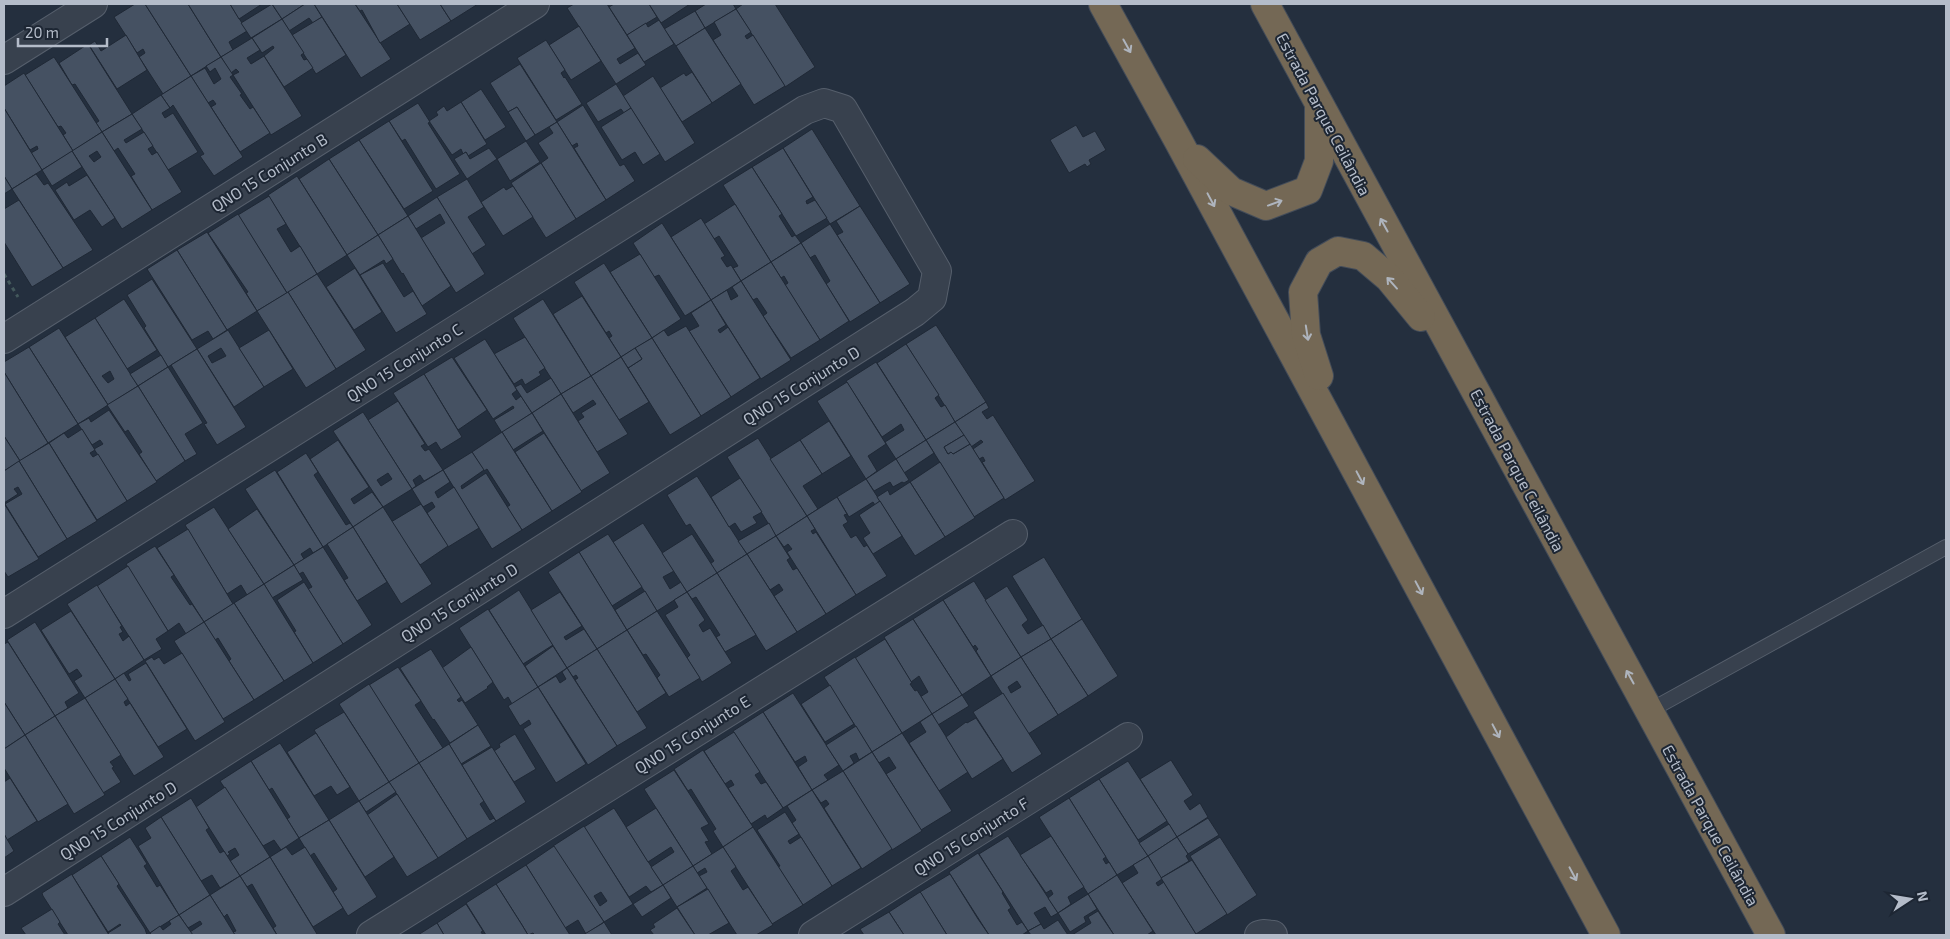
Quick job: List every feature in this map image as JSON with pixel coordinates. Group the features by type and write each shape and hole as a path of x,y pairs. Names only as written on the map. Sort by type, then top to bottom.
{"highway":[{"path":"1103,4 1606,935"},
{"name":"Estrada Parque Ceilândia","path":"1265,4 1771,935"},
{"path":"1179,142 1231,191 1266,206 1308,190 1319,161 1319,105"},
{"path":"1337,435 1306,335 1303,292 1319,262 1338,251 1363,256 1389,278 1458,360"}],"street":[{"path":"4,60 93,4"},
{"name":"QNO 15 Conjunto B","path":"4,339 535,4"},
{"name":"QNO 15 Conjunto C","path":"4,614 805,110 824,103 844,109 938,272 932,298 915,312"},
{"name":"QNO 15 Conjunto D","path":"4,892 915,312"},
{"name":"QNO 15 Conjunto E","path":"371,935 1013,534"},
{"name":"QNO 15 Conjunto F","path":"813,935 1128,736"},
{"path":"1259,935 1273,935"}],"lane":[{"path":"1649,712 1946,547"}],"building":[{"path":"135,4 145,4 191,76 163,94 139,57 145,53 143,49 137,53 114,17"},
{"path":"145,4 188,4 221,57 191,76"},
{"path":"188,4 230,4 247,31 229,42 233,50 221,57"},
{"path":"230,4 262,4 239,19"},
{"path":"272,4 282,19 251,38 241,23"},
{"path":"272,4 305,4 282,19"},
{"path":"305,4 314,4 322,17 313,23 309,18 289,31 282,19"},
{"path":"314,4 355,4 391,59 361,78"},
{"path":"355,4 397,4 410,24 380,43 362,10 360,11"},
{"path":"397,4 440,4 451,21 420,40"},
{"path":"440,4 478,4 451,21"},
{"path":"574,4 607,4 635,48 617,59 620,64 638,53 646,65 616,84 567,8"},
{"path":"614,4 649,4 657,17 627,35 609,7"},
{"path":"649,4 690,4 661,23"},
{"path":"706,4 733,4 736,9 705,28 695,11"},
{"path":"743,4 775,4 815,67 785,87 736,9"},
{"path":"736,9 751,32 745,36 747,39 753,35 785,86 754,105 713,40 721,35 714,22"},
{"path":"695,11 705,28 676,46 664,29"},
{"path":"322,17 346,55 316,74 292,35"},
{"path":"282,19 304,53 301,55 304,60 307,59 313,68 284,87 264,56 274,48 273,46 262,53 252,38"},
{"path":"659,20 674,44 644,62 627,35 646,23 648,27"},
{"path":"579,26 601,61 571,80 549,45"},
{"path":"705,28 741,84 712,103 676,46"},
{"path":"126,35 147,70 117,89 89,45 95,41 101,51"},
{"path":"252,38 260,50 247,58 251,64 264,56 302,116 271,135 233,75 239,72 236,69 231,73 221,57"},
{"path":"546,40 565,70 561,73 582,104 556,120 517,58"},
{"path":"88,44 132,114 102,132 96,123 99,121 75,84 72,85 59,63"},
{"path":"54,57 102,132 73,151 63,135 66,133 61,126 58,127 25,75"},
{"path":"221,57 233,75 230,77 242,94 240,95 250,109 253,107 270,133 240,152 211,107 216,104 213,100 208,103 191,76 205,68 214,84 221,79 215,68 210,72 206,66"},
{"path":"520,64 557,122 535,135 517,107 508,112 490,83"},
{"path":"692,72 712,103 682,122 660,88 684,73 686,76"},
{"path":"24,73 73,151 42,170 31,153 38,149 37,146 30,150 4,108 4,86"},
{"path":"191,76 243,157 214,176 200,156 204,154 173,105 170,108 161,95"},
{"path":"653,76 695,143 665,162 623,96"},
{"path":"616,84 631,108 624,113 621,109 598,122 586,103"},
{"path":"481,89 506,127 485,140 461,102"},
{"path":"161,95 170,108 162,113 165,118 173,113 198,152 168,170 132,114"},
{"path":"461,102 487,144 468,156 466,152 463,154 461,149 452,155 429,121 438,115 436,112 444,106 447,111"},
{"path":"418,103 430,122 428,123 460,174 436,189 405,139 402,141 389,121"},
{"path":"583,105 620,166 624,164 635,181 606,200 574,148 578,146 577,143 572,146 557,122"},
{"path":"517,107 535,135 526,141 508,112"},
{"path":"4,108 42,170 12,189 4,176"},
{"path":"631,108 660,154 643,165 635,152 622,160 601,127"},
{"path":"132,114 142,129 124,140 126,143 144,132 153,146 148,149 152,155 157,152 182,192 152,210 131,176 135,174 118,148 114,151 102,132"},
{"path":"389,121 433,191 404,209 359,140"},
{"path":"557,122 606,200 576,219 541,163 548,158 538,143 553,133 549,127"},
{"path":"1076,125 1083,137 1095,131 1106,150 1089,160 1091,164 1087,167 1085,164 1069,173 1050,140"},
{"path":"812,129 860,206 830,224 783,148"},
{"path":"102,132 152,210 122,229 72,151","holes":["97,151 101,157 94,162 89,156"]},
{"path":"359,140 408,216 378,235 329,159"},
{"path":"526,141 540,162 510,181 497,159"},
{"path":"489,148 497,159 467,179 454,159 466,152 470,159"},
{"path":"783,148 813,197 806,201 807,204 815,200 827,218 796,236 752,167"},
{"path":"72,151 82,167 52,186 42,170"},
{"path":"329,159 378,235 347,255 299,179"},
{"path":"541,163 576,219 546,238 511,183"},
{"path":"752,167 782,214 779,216 792,237 795,235 801,243 771,262 723,185"},
{"path":"36,174 44,185 48,183 93,250 63,268 12,189"},
{"path":"87,175 115,218 102,227 90,210 74,220 55,190 67,182 69,186"},
{"path":"4,176 12,189 4,194"},
{"path":"297,176 347,255 317,274 268,195"},
{"path":"467,179 484,207 468,217 486,245 472,254 437,197"},
{"path":"513,186 533,217 503,236 481,202 504,187 506,190"},
{"path":"269,196 286,224 277,229 291,252 300,246 317,274 287,293 238,215"},
{"path":"437,197 485,274 456,293 421,238 445,223 440,214 416,229 408,216"},
{"path":"19,200 63,268 32,287 4,242 4,209"},
{"path":"735,204 771,262 741,281 733,268 738,266 719,236 714,239 704,224"},
{"path":"860,206 910,284 880,303 837,235 843,232 836,221"},
{"path":"238,214 287,293 257,311 246,293 248,292 208,233"},
{"path":"408,216 451,286 422,306 378,235"},
{"path":"701,218 725,256 721,258 727,267 731,265 741,281 711,300 671,237"},
{"path":"662,223 711,300 685,316 659,275 654,277 633,243"},
{"path":"830,224 880,303 850,322 826,284 830,281 815,255 810,258 801,243"},
{"path":"207,232 257,311 227,330 177,250"},
{"path":"378,235 393,259 386,264 384,260 360,275 347,255"},
{"path":"801,243 849,321 820,340 785,285 788,283 784,276 781,278 771,262"},
{"path":"177,250 227,330 213,339 208,331 192,340 147,269"},
{"path":"640,254 681,319 652,338 610,272"},
{"path":"771,262 820,340 791,358 763,316 767,313 757,298 753,300 741,281"},
{"path":"383,263 404,297 413,291 427,314 396,333 360,275"},
{"path":"604,263 652,338 621,357 609,338 612,336 609,331 606,333 574,282"},
{"path":"355,268 382,312 354,330 326,287"},
{"path":"317,274 366,350 336,369 288,292"},
{"path":"152,279 197,349 168,367 144,328 146,326 127,295"},
{"path":"741,281 791,360 761,379 711,300 727,290 731,300 738,296 732,287"},
{"path":"288,292 336,369 306,388 257,311"},
{"path":"582,296 621,357 591,376 553,314"},
{"path":"124,299 157,350 127,369 95,318"},
{"path":"543,299 591,376 561,394 513,318"},
{"path":"711,300 726,325 718,330 720,333 728,327 760,378 731,397 689,331 699,326 691,313"},
{"path":"95,318 138,386 108,405 65,337","holes":["110,371 114,379 108,383 102,376"]},
{"path":"936,325 986,402 955,422 906,344"},
{"path":"686,326 731,397 701,416 652,338 664,330 668,336"},
{"path":"59,328 108,405 78,424 29,347"},
{"path":"228,330 264,387 234,407 197,349","holes":["221,348 226,356 212,363 208,356"]},
{"path":"269,330 293,369 264,387 239,348"},
{"path":"525,337 545,368 539,372 541,375 525,385 522,379 514,384 494,354"},
{"path":"652,338 701,416 670,435 628,368 642,359 635,348"},
{"path":"485,339 517,390 512,394 516,400 521,396 532,413 502,433 494,420 514,408 513,406 493,419 454,358"},
{"path":"906,344 939,395 935,398 941,407 945,405 955,422 926,440 877,363"},
{"path":"29,347 78,424 48,443 4,372 4,362"},
{"path":"635,348 642,359 628,368 621,357"},
{"path":"197,349 246,427 217,445 204,424 207,423 171,365"},
{"path":"161,355 168,367 138,386 130,374"},
{"path":"452,357 487,410 458,430 424,374"},
{"path":"621,357 649,402 619,420 591,376"},
{"path":"876,362 926,440 896,459 885,442 904,430 901,424 882,437 846,381"},
{"path":"168,367 203,423 185,434 197,454 185,461 138,386"},
{"path":"4,372 48,443 20,461 4,436"},
{"path":"424,374 462,437 441,450 436,442 428,447 393,393"},
{"path":"591,376 628,434 597,452 578,421 584,417 581,413 596,404 593,400 573,413 561,394"},
{"path":"551,378 561,394 532,413 515,387 521,384 527,393"},
{"path":"847,382 886,444 868,456 877,471 866,479 817,401"},
{"path":"138,386 185,461 156,481 139,454 142,452 128,430 125,432 107,405"},
{"path":"561,394 610,473 581,491 532,413"},
{"path":"398,401 425,444 421,446 425,451 429,449 443,470 424,481 420,475 413,480 416,486 412,489 368,420"},
{"path":"986,402 989,408 982,412 987,419 993,415 1035,481 1005,500 982,462 985,461 983,457 979,459 973,449 983,442 981,440 971,447 955,422"},
{"path":"109,410 157,482 127,501 94,449 103,444 100,440 92,445 78,424 89,418 91,422"},
{"path":"363,412 412,489 383,507 333,431","holes":["388,473 392,479 381,486 377,480"]},
{"path":"532,413 543,431 513,450 502,432"},
{"path":"829,421 851,456 822,474 800,440"},
{"path":"955,422 964,435 944,447 948,454 951,452 953,454 970,444 1004,498 974,517 926,440"},
{"path":"82,429 95,450 90,453 93,457 98,454 127,501 97,520 49,443 64,433 68,438"},
{"path":"502,432 552,511 522,530 507,507 510,505 487,469 484,471 472,452"},
{"path":"544,433 582,492 552,511 515,452"},
{"path":"964,435 970,444 953,454 951,452 948,454 944,447"},
{"path":"4,436 20,461 4,471"},
{"path":"758,438 807,516 776,536 727,457"},
{"path":"338,440 369,487 351,499 354,504 372,492 383,507 353,527 310,459"},
{"path":"800,440 822,474 803,486 818,509 807,516 770,459"},
{"path":"926,440 934,453 904,473 896,459"},
{"path":"49,443 97,521 67,539 19,461"},
{"path":"472,452 484,470 461,486 462,489 486,473 522,530 492,549 443,470"},
{"path":"306,453 318,472 314,475 346,525 350,523 353,527 323,547 277,472"},
{"path":"896,459 909,480 893,487 890,482 874,491 866,479"},
{"path":"19,461 67,539 38,557 5,504 22,494 18,487 14,489 18,494 4,503 4,471"},
{"path":"940,462 975,518 945,537 910,482"},
{"path":"275,470 323,547 313,553 310,548 301,554 304,559 294,565 245,489"},
{"path":"443,470 450,482 435,492 438,498 454,487 479,528 448,547 427,513 435,507 432,502 423,507 412,489"},
{"path":"697,476 747,554 717,573 710,564 714,561 690,524 686,526 667,495"},
{"path":"740,478 762,512 753,517 757,523 741,532 735,523 729,527 711,497"},
{"path":"866,479 880,501 875,505 873,502 849,517 837,497"},
{"path":"910,482 945,537 915,556 877,497 888,490 890,495"},
{"path":"837,497 847,514 844,515 848,522 843,525 851,538 856,535 864,547 867,545 887,576 856,595 807,516"},
{"path":"880,501 902,536 873,554 863,538 870,533 859,515"},
{"path":"421,504 448,546 420,565 391,522"},
{"path":"5,505 39,559 8,577 4,571"},
{"path":"214,507 264,584 247,595 241,585 227,594 185,525"},
{"path":"383,507 432,584 401,604 353,527"},
{"path":"257,509 294,565 264,584 228,529"},
{"path":"807,516 815,529 811,531 813,534 816,532 856,595 826,614 787,552 792,549 788,544 784,547 776,536"},
{"path":"643,523 674,571 663,577 670,589 681,582 687,592 657,611 613,542"},
{"path":"769,523 776,536 747,554 738,541"},
{"path":"353,527 387,582 357,601 344,580 348,578 327,544"},
{"path":"188,529 233,604 204,622 157,548"},
{"path":"608,534 642,587 612,606 579,552"},
{"path":"692,534 717,573 687,592 662,553"},
{"path":"776,536 790,558 787,560 793,570 797,568 826,614 797,632 774,596 783,590 779,584 770,590 747,554"},
{"path":"155,546 174,575 171,577 204,622 186,634 179,623 168,631 126,564"},
{"path":"323,547 372,625 343,644 308,589 312,587 303,572 299,574 294,565"},
{"path":"579,552 627,630 597,649 548,572"},
{"path":"747,554 797,632 766,651 717,573"},
{"path":"1044,557 1082,619 1051,639 1012,576"},
{"path":"294,565 303,580 272,598 264,584"},
{"path":"128,566 168,631 156,639 162,649 144,660 97,586"},
{"path":"717,573 756,635 725,652 716,637 720,635 696,597 692,599 687,592"},
{"path":"974,581 1021,657 991,676 976,651 978,649 975,645 973,647 943,600"},
{"path":"304,582 343,644 313,663 277,600"},
{"path":"264,584 313,663 284,681 234,603"},
{"path":"97,585 122,626 120,627 123,632 119,634 123,641 129,636 144,660 115,679 67,604"},
{"path":"1007,586 1028,620 1022,625 1028,634 1043,625 1051,639 1021,657 985,600"},
{"path":"519,590 553,645 523,664 489,610"},
{"path":"645,591 657,611 627,630 615,610"},
{"path":"560,592 582,626 564,637 566,640 584,629 597,649 567,668 531,610"},
{"path":"687,592 705,620 699,625 703,632 710,628 732,663 702,682 687,658 690,655 665,615 678,607 674,600"},
{"path":"943,600 991,676 962,695 913,619"},
{"path":"234,603 284,681 254,700 229,661 231,659 218,638 215,640 204,622"},
{"path":"488,609 538,687 512,704 508,697 504,700 459,628"},
{"path":"71,611 115,679 85,698 74,681 82,676 77,669 69,674 41,630"},
{"path":"657,611 700,678 669,697 657,678 660,675 646,654 643,655 627,630"},
{"path":"913,619 962,695 932,714 920,697 928,692 919,676 911,682 884,637"},
{"path":"1082,619 1118,676 1088,696 1051,639"},
{"path":"35,622 79,693 65,702 68,708 55,716 7,640"},
{"path":"204,622 254,700 223,719 174,641"},
{"path":"627,630 666,693 637,712 597,649"},
{"path":"885,639 912,683 910,684 915,691 917,690 932,714 902,733 855,658"},
{"path":"1051,639 1088,696 1058,715 1021,657"},
{"path":"8,642 55,716 25,735 4,702 4,644"},
{"path":"553,646 567,668 538,687 525,666"},
{"path":"471,647 493,682 488,688 465,703 442,668"},
{"path":"431,649 461,697 457,700 459,702 462,700 478,725 450,743 400,668"},
{"path":"597,649 647,728 617,746 575,680 578,678 576,675 573,677 567,668"},
{"path":"182,653 225,722 195,741 145,661 152,657 154,660 159,657 164,664"},
{"path":"855,657 902,733 872,752 824,677"},
{"path":"1021,657 1058,715 1028,734 991,676","holes":["1017,681 1021,687 1011,693 1008,687"]},
{"path":"146,663 187,729 158,747 115,679 124,673 129,681 131,680 128,674"},
{"path":"398,667 421,701 415,705 443,748 419,763 369,685"},
{"path":"567,668 617,746 588,765 538,687 556,676 560,683 566,679 562,672"},
{"path":"115,679 128,699 124,702 126,706 130,703 164,757 134,776 85,698"},
{"path":"369,684 419,763 389,782 339,704"},
{"path":"830,685 854,724 825,742 801,704"},
{"path":"538,687 586,764 556,783 523,729 531,724 529,720 520,726 508,706"},
{"path":"793,693 839,765 824,775 828,780 812,790 798,767 807,761 805,756 795,762 763,712"},
{"path":"1003,693 1042,754 1012,773 973,712"},
{"path":"962,695 969,706 938,725 932,714"},
{"path":"85,698 121,755 110,762 121,782 103,793 55,716"},
{"path":"4,702 25,735 4,749"},
{"path":"344,712 389,782 359,801 314,730"},
{"path":"763,712 812,790 783,808 733,731"},
{"path":"932,714 968,772 939,791 909,743 926,732 920,722"},
{"path":"55,716 105,795 74,814 25,735"},
{"path":"976,718 1003,759 972,779 946,737 966,722"},
{"path":"478,725 491,746 461,764 449,744"},
{"path":"856,726 872,752 859,760 856,753 850,756 854,763 843,771 826,745"},
{"path":"734,732 760,772 755,775 761,784 766,782 783,808 767,819 765,815 751,824 728,788 734,785 731,780 725,784 704,751"},
{"path":"316,733 350,787 337,795 331,786 314,796 287,752"},
{"path":"902,733 952,811 921,830 886,774 896,768 889,757 879,763 872,752"},
{"path":"515,734 536,769 514,782 494,751 500,747 499,744"},
{"path":"25,735 68,804 38,822 4,768 4,749"},
{"path":"280,743 329,820 299,838 287,819 290,817 272,788 269,790 251,761"},
{"path":"449,744 484,801 480,804 490,820 494,818 496,821 467,839 419,763"},
{"path":"492,747 526,802 496,821 462,765"},
{"path":"703,750 753,827 723,847 713,831 716,829 691,789 688,791 674,769"},
{"path":"872,752 922,831 892,850 843,771"},
{"path":"1171,760 1193,795 1184,801 1190,810 1200,803 1208,817 1177,837 1140,779"},
{"path":"251,761 299,838 281,850 274,840 263,846 220,781"},
{"path":"1128,761 1167,821 1138,840 1099,779"},
{"path":"419,763 467,839 438,858 389,782"},
{"path":"674,770 709,824 701,828 709,841 705,842 712,854 693,866 644,789"},
{"path":"843,771 892,849 862,869 824,808 829,804 826,800 821,803 812,790"},
{"path":"10,778 37,821 7,840 4,834 4,782"},
{"path":"1099,779 1148,856 1117,875 1069,798"},
{"path":"389,782 396,792 366,812 359,801"},
{"path":"225,787 270,857 240,876 230,861 239,855 235,848 228,852 230,854 227,856 196,807"},
{"path":"812,790 861,868 832,886 792,823 796,820 787,806"},
{"path":"397,794 438,858 407,877 367,815"},
{"path":"191,798 209,828 206,830 220,853 224,851 240,876 220,888 212,875 201,881 161,817"},
{"path":"1069,798 1106,857 1103,859 1106,864 1109,862 1117,875 1088,894 1039,817"},
{"path":"359,801 394,857 365,877 329,820"},
{"path":"614,808 663,885 651,892 646,886 629,897 584,827"},
{"path":"656,808 693,866 663,885 651,867 674,852 671,847 648,862 626,827"},
{"path":"785,812 799,834 788,841 790,844 801,837 832,886 803,905 757,830"},
{"path":"161,817 210,895 179,915 138,846 151,838 145,828"},
{"path":"1208,818 1219,835 1188,854 1177,837"},
{"path":"329,820 377,897 348,916 333,892 337,889 314,853 310,856 299,838"},
{"path":"1169,824 1177,837 1148,856 1139,843"},
{"path":"584,826 633,904 604,922 553,846","holes":["601,892 607,901 600,906 594,896"]},
{"path":"753,827 803,905 772,924 723,847"},
{"path":"4,834 14,851 4,858"},
{"path":"1008,836 1058,913 1051,917 1045,907 1034,913 1041,924 1028,931 979,854"},
{"path":"1051,836 1084,887 1068,897 1071,904 1058,913 1048,898 1053,894 1051,890 1046,893 1020,855"},
{"path":"130,837 147,864 144,866 157,887 160,885 179,915 150,933 101,856"},
{"path":"1177,837 1188,854 1186,856 1189,861 1161,878 1148,856"},
{"path":"1220,837 1257,895 1227,915 1190,856"},
{"path":"554,846 604,922 586,934 578,920 565,928 526,865"},
{"path":"286,847 292,855 305,847 343,908 313,927 270,857"},
{"path":"723,847 736,867 731,871 743,890 748,887 773,925 756,935 737,935 699,876 707,872 705,868 697,873 693,866"},
{"path":"978,853 1003,892 1011,908 1008,910 1017,925 1022,922 1028,931 1022,935 989,935 950,874 949,872"},
{"path":"101,856 147,935 109,935 108,933 121,925 108,932 72,875"},
{"path":"1148,856 1162,879 1156,883 1158,886 1164,882 1196,934 1156,935 1122,883 1138,873 1133,865"},
{"path":"270,857 317,934 277,935 273,928 276,926 252,884 247,887 240,876"},
{"path":"1192,860 1227,914 1196,934 1161,878"},
{"path":"526,865 570,935 535,935 533,933 528,935 496,884"},
{"path":"693,866 707,888 677,907 663,885"},
{"path":"72,874 109,935 68,935 43,896 42,893"},
{"path":"950,874 989,935 947,935 920,892"},
{"path":"1117,875 1153,931 1147,935 1114,935 1088,894"},
{"path":"240,876 277,935 235,935 233,932 236,931 227,914 224,917 210,895"},
{"path":"496,884 528,935 486,935 466,903"},
{"path":"663,885 671,898 642,917 633,904"},
{"path":"708,889 729,923 708,935 695,935 677,907"},
{"path":"920,892 947,935 904,935 889,912"},
{"path":"1088,894 1097,909 1084,917 1086,922 1070,932 1058,913"},
{"path":"210,895 235,935 193,935 190,932 202,924 200,921 188,928 179,915"},
{"path":"466,904 483,931 481,932 483,935 444,935 437,923"},
{"path":"677,908 695,935 654,935 650,930 655,927 653,924"},
{"path":"52,909 65,935 26,935 21,928"},
{"path":"1098,911 1114,935 1072,935 1091,923 1088,917"},
{"path":"889,912 904,935 864,935 860,929"},
{"path":"179,915 193,935 152,935 150,933 160,926 163,930 171,924 169,921"},
{"path":"1058,920 1068,935 1031,935 1028,931 1041,924 1044,929"},
{"path":"437,923 444,935 418,935"},
{"path":"603,923 612,935 583,935"}]}
